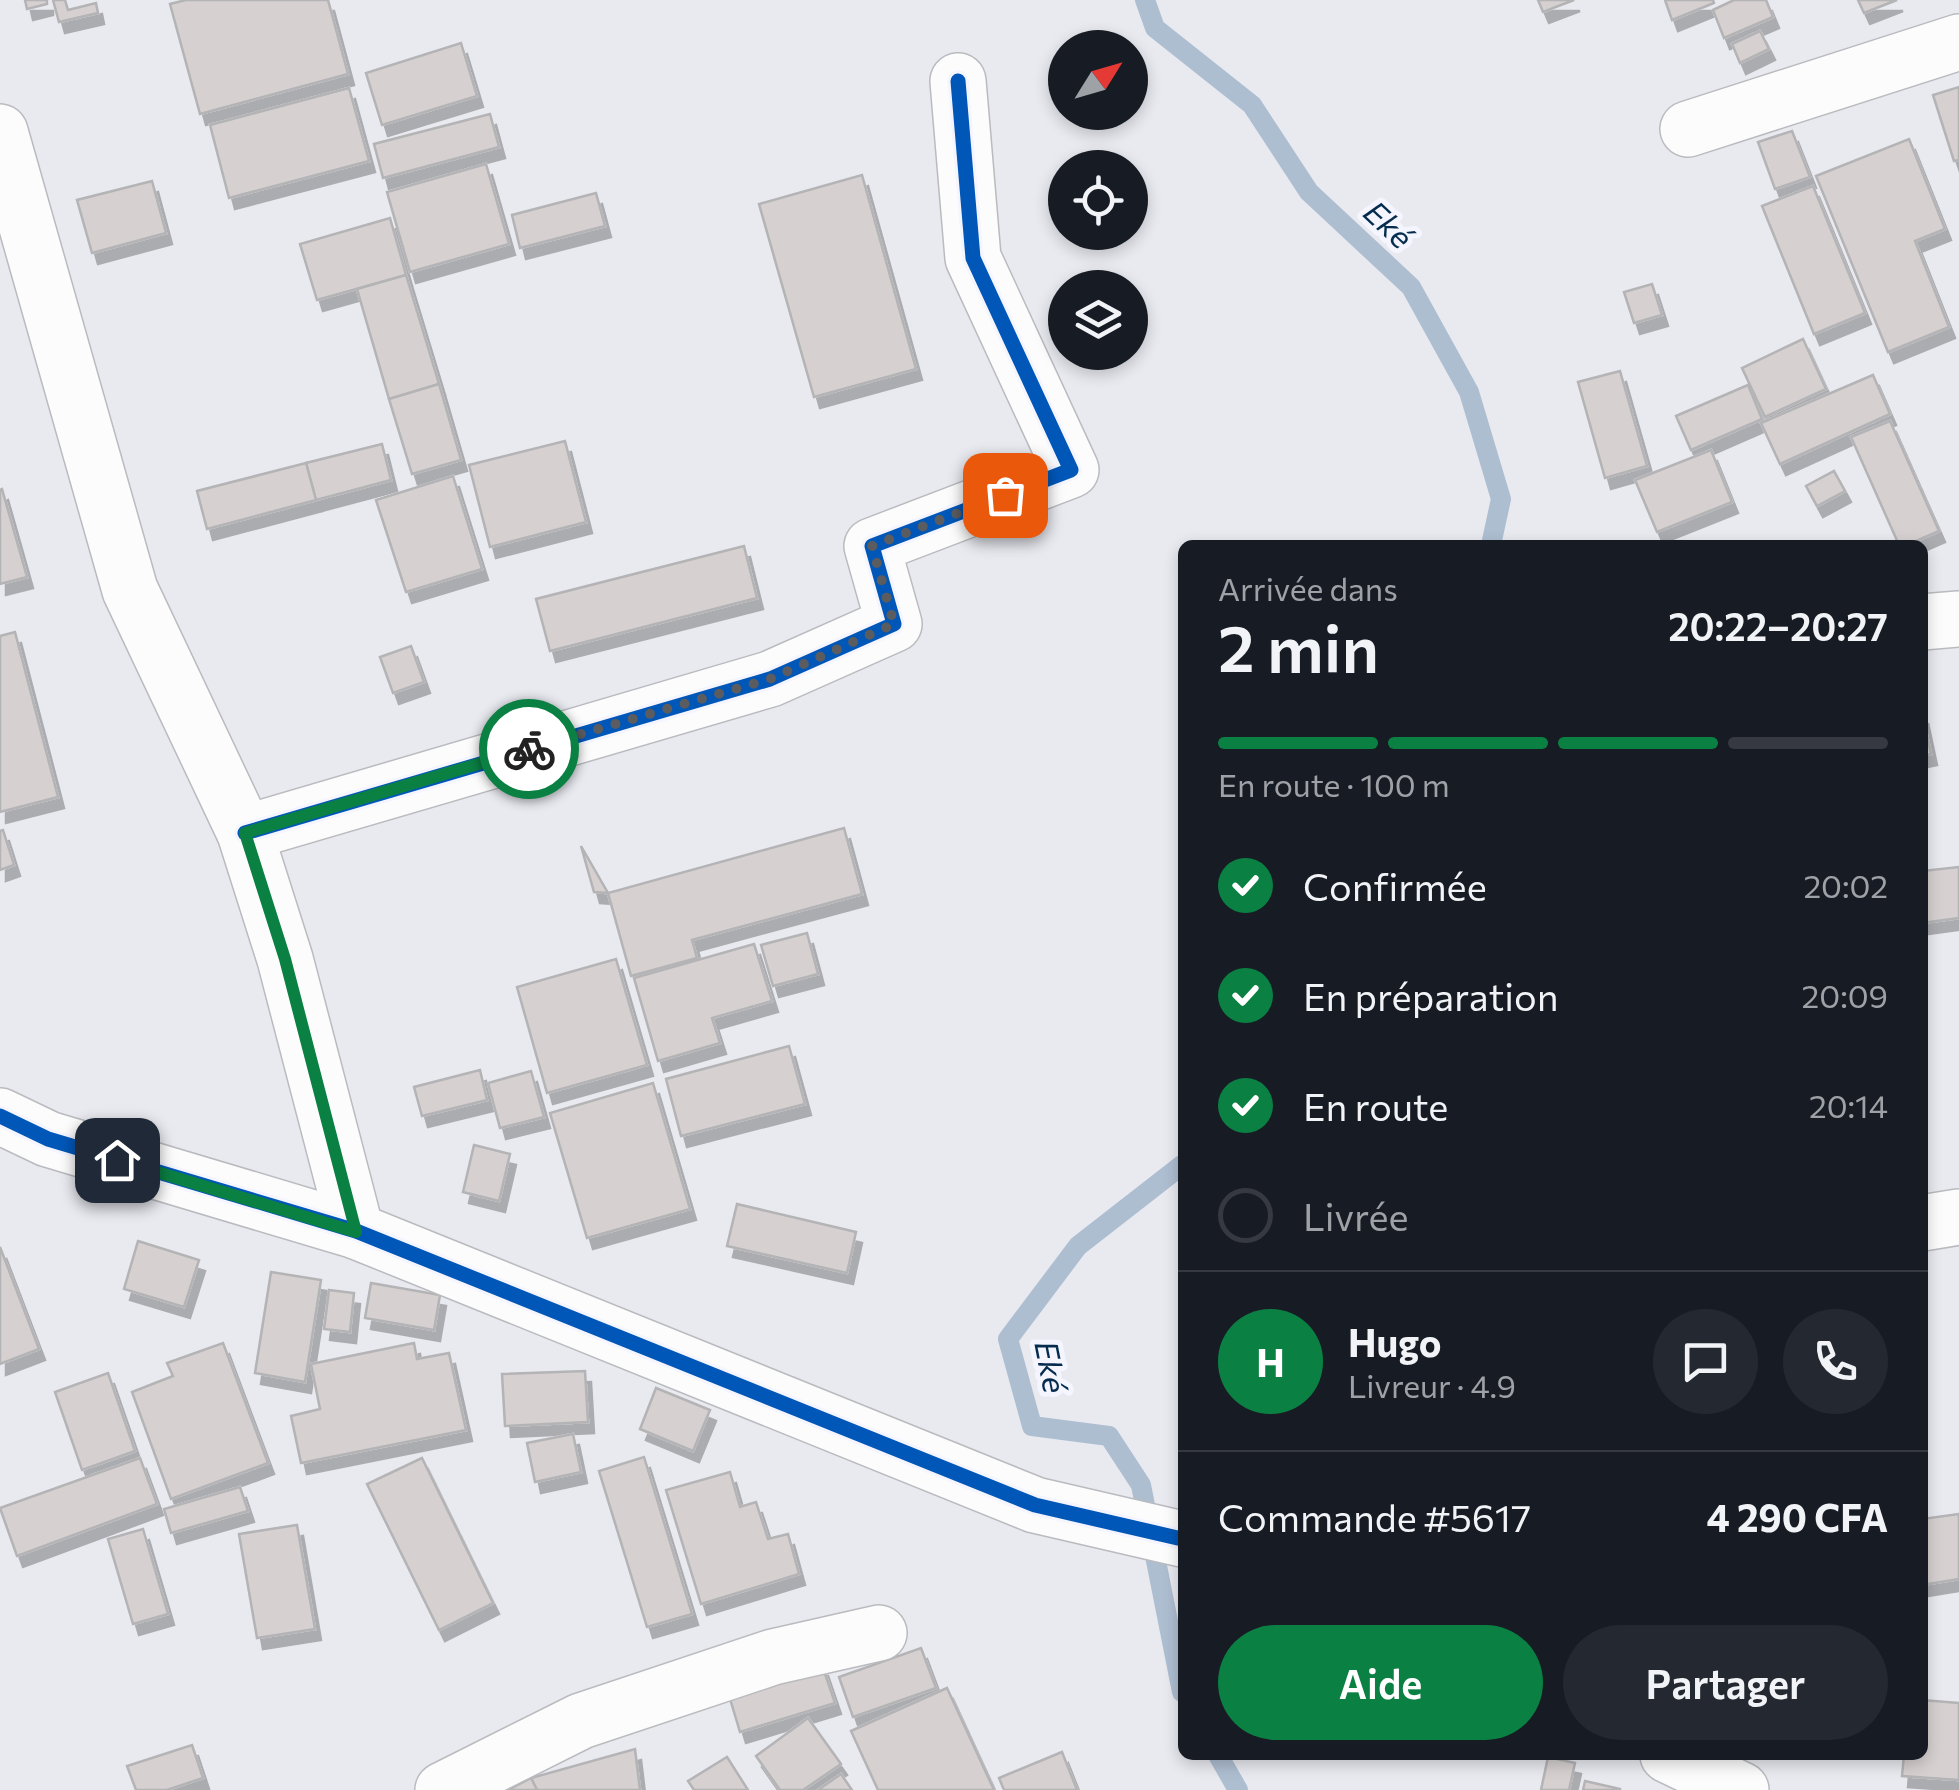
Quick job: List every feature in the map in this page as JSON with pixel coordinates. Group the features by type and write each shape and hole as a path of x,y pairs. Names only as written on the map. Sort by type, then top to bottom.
{"street":[{"path":"1688,130 1959,42"},
{"path":"245,833 788,671 894,624 872,546 1071,470 973,258 958,82"},
{"path":"0,132 130,590 245,833 285,959 356,1232"},
{"path":"1928,622 1959,619"},
{"path":"0,1116 48,1139 356,1232 1035,1505 1178,1539"},
{"path":"1928,1222 1959,1217"},
{"path":"443,1790 581,1721 773,1657 879,1633"},
{"path":"1678,1760 1741,1790"}],"building":[{"path":"25,0 47,0 47,4 27,9"},
{"path":"53,0 65,0 68,10 96,3 98,13 59,22"},
{"path":"186,0 328,0 348,74 200,114 170,4"},
{"path":"1538,0 1574,0 1543,12"},
{"path":"1665,0 1713,0 1714,3 1672,20"},
{"path":"1734,0 1766,0 1773,17 1724,38 1713,10"},
{"path":"1858,0 1897,0 1864,13"},
{"path":"1760,31 1769,49 1740,63 1732,44"},
{"path":"461,43 477,96 382,125 366,73"},
{"path":"1959,87 1959,160 1954,161 1933,95"},
{"path":"349,88 369,161 229,198 210,125"},
{"path":"490,114 499,147 383,178 374,144"},
{"path":"1792,131 1810,177 1775,189 1758,142"},
{"path":"1909,139 1945,229 1915,241 1949,327 1888,352 1816,176"},
{"path":"486,164 509,244 410,272 387,192"},
{"path":"862,175 916,369 814,397 759,204"},
{"path":"152,181 166,233 92,253 77,200"},
{"path":"1813,186 1865,313 1814,334 1762,206"},
{"path":"596,193 605,226 520,248 512,215"},
{"path":"390,218 406,275 317,300 300,244"},
{"path":"406,275 439,384 389,399 357,289"},
{"path":"1652,284 1662,315 1634,323 1624,292"},
{"path":"1803,339 1826,389 1765,417 1742,368"},
{"path":"1620,371 1647,466 1605,478 1578,382"},
{"path":"1873,375 1890,414 1780,464 1761,423"},
{"path":"439,384 461,460 412,474 389,399"},
{"path":"1748,385 1762,419 1691,450 1676,416"},
{"path":"1890,421 1939,531 1918,540 1897,540 1851,437"},
{"path":"565,441 586,522 490,547 469,465"},
{"path":"382,444 391,480 316,500 306,463"},
{"path":"1711,450 1732,502 1657,532 1635,480"},
{"path":"306,463 316,500 207,529 197,491"},
{"path":"1834,471 1845,491 1817,506 1806,486"},
{"path":"453,476 482,569 406,592 376,500"},
{"path":"0,490 27,577 0,584"},
{"path":"744,546 757,598 550,651 536,599"},
{"path":"15,632 58,797 0,812 0,636"},
{"path":"411,646 424,682 393,693 380,657"},
{"path":"844,828 862,894 692,940 697,958 631,976 608,893"},
{"path":"3,830 14,865 0,870 0,831"},
{"path":"581,846 608,893 594,892"},
{"path":"1959,867 1959,918 1928,922 1928,870"},
{"path":"807,933 818,974 773,986 761,945"},
{"path":"754,944 772,1001 712,1018 720,1043 658,1061 634,978"},
{"path":"616,959 647,1065 547,1093 517,987"},
{"path":"789,1046 805,1104 681,1136 666,1079"},
{"path":"480,1070 487,1100 422,1116 414,1087"},
{"path":"531,1071 544,1117 500,1128 488,1083"},
{"path":"653,1083 690,1209 587,1238 550,1113"},
{"path":"474,1145 510,1154 499,1201 463,1192"},
{"path":"737,1204 856,1232 847,1273 727,1246"},
{"path":"138,1241 199,1260 184,1307 124,1289"},
{"path":"0,1247 39,1349 0,1364"},
{"path":"271,1272 321,1280 305,1382 255,1373"},
{"path":"371,1283 440,1295 434,1330 365,1318"},
{"path":"329,1290 354,1293 350,1332 324,1329"},
{"path":"223,1343 268,1463 171,1499 132,1392 173,1376 167,1363"},
{"path":"414,1343 417,1359 449,1353 466,1430 301,1463 291,1416 320,1409 311,1364"},
{"path":"585,1371 588,1422 505,1426 502,1374"},
{"path":"108,1373 135,1451 82,1470 55,1392"},
{"path":"656,1388 710,1410 693,1451 640,1429"},
{"path":"573,1434 581,1472 535,1482 527,1443"},
{"path":"644,1457 692,1614 647,1627 599,1471"},
{"path":"140,1458 157,1504 17,1556 0,1508"},
{"path":"422,1458 493,1603 439,1630 367,1484"},
{"path":"730,1472 740,1507 756,1502 768,1539 788,1534 799,1574 701,1604 666,1490"},
{"path":"240,1487 248,1511 171,1533 164,1509"},
{"path":"1959,1514 1959,1579 1928,1584 1928,1518"},
{"path":"297,1525 315,1629 257,1638 239,1534"},
{"path":"143,1529 168,1614 133,1624 108,1539"},
{"path":"921,1648 936,1688 853,1717 839,1677"},
{"path":"822,1665 835,1703 740,1732 728,1692"},
{"path":"947,1688 994,1790 878,1790 851,1731"},
{"path":"1928,1700 1959,1703 1959,1780 1902,1776 1904,1760 1928,1760"},
{"path":"808,1718 841,1764 803,1790 780,1790 756,1756"},
{"path":"192,1745 203,1778 167,1790 136,1790 127,1766"},
{"path":"635,1749 640,1790 537,1790 531,1778"},
{"path":"1062,1752 1077,1790 1004,1790 999,1778"},
{"path":"727,1757 748,1790 694,1790 688,1781"},
{"path":"1547,1760 1575,1763 1569,1790 1541,1790"},
{"path":"841,1774 852,1790 818,1790"},
{"path":"531,1778 537,1790 508,1790"},
{"path":"1585,1781 1620,1789 1620,1790 1583,1790"}],"waterway":[{"name":"Eké","path":"1145,0 1155,28 1252,105 1309,192 1411,287 1469,392 1501,499 1492,540"},
{"name":"Eké","path":"1178,1168 1078,1246 1008,1339 1032,1426 1109,1436 1141,1485 1178,1672"},
{"name":"Eké","path":"1221,1760 1238,1790"}],"cycle path":[{"path":"245,833 770,679 894,624 872,546 1071,470 973,258 958,81"},
{"path":"0,1116 48,1139 356,1231 1035,1505 1178,1538"}],"way so far":[{"path":"529,749 770,679 894,624 872,546 1005,495"}],"route":[{"path":"117,1160 356,1232 285,959 245,833 529,749"}]}
